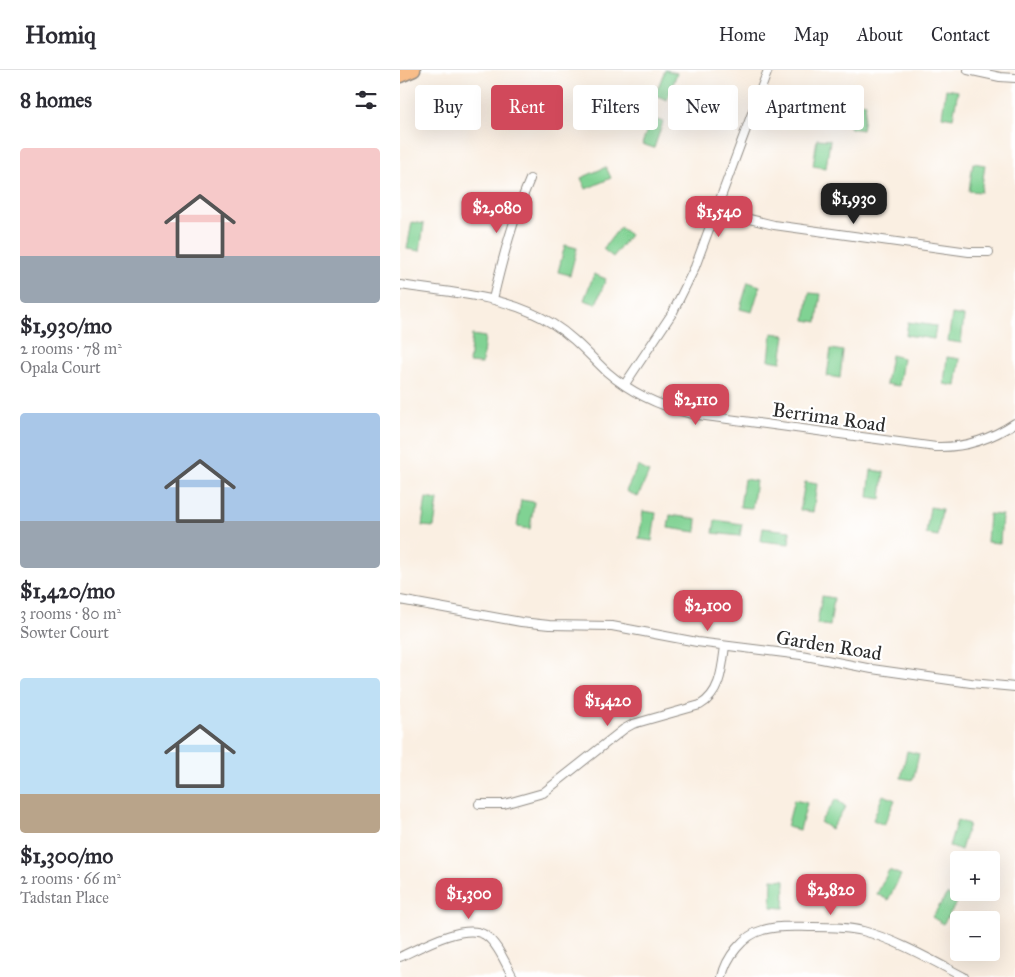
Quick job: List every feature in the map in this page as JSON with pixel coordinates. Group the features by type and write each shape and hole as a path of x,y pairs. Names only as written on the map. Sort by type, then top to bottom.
{"main road":[{"path":"400,77 401,70"},
{"path":"400,77 414,70"}],"street":[{"path":"625,384 673,312 695,267 768,70"},
{"path":"968,70 981,74 1015,78"},
{"path":"493,299 508,236 517,208 530,179"},
{"path":"717,210 774,225 969,252 989,252"},
{"name":"Berrima Road","path":"400,285 493,299 534,313 554,324 610,374 625,384 656,403 691,414 936,447 954,447 984,440 1015,423"},
{"name":"Garden Road","path":"400,600 521,622 549,625 612,626 725,646 800,655 972,683 1015,687"},
{"path":"479,804 504,804 543,793 624,729 633,724 708,701 716,690 725,646"},
{"path":"722,977 733,954 755,933 774,928 831,927 862,931 882,938 964,977"},
{"path":"400,957 452,934 464,931 479,932 492,942 513,977"}],"green space":[{"path":"665,70 677,73 673,85 668,85 667,100 658,96 658,88"},
{"path":"946,89 958,91 953,118 942,116"},
{"path":"658,120 663,122 654,148 642,144 647,130 658,130"},
{"path":"817,139 830,140 826,168 813,166"},
{"path":"973,163 985,165 981,192 969,191"},
{"path":"606,167 611,178 586,189 581,178"},
{"path":"412,222 424,224 420,251 407,249"},
{"path":"620,227 630,235 613,257 603,249"},
{"path":"565,245 577,248 570,275 558,272"},
{"path":"594,274 606,279 596,304 584,300"},
{"path":"748,282 760,286 752,312 740,309"},
{"path":"809,293 821,294 817,322 805,320"},
{"path":"952,314 964,316 961,343 948,341"},
{"path":"908,322 936,326 934,339 906,335"},
{"path":"772,333 785,335 781,362 769,360"},
{"path":"472,335 485,337 482,364 469,363"},
{"path":"831,349 843,351 840,378 827,376"},
{"path":"891,355 903,358 899,386 886,384"},
{"path":"947,357 960,359 956,386 944,384"},
{"path":"638,466 649,472 638,497 626,491"},
{"path":"871,470 884,472 881,499 868,497"},
{"path":"744,479 756,481 752,508 740,507"},
{"path":"805,482 817,484 813,512 800,510"},
{"path":"426,498 438,500 434,527 422,526"},
{"path":"521,500 534,502 530,529 517,527"},
{"path":"930,507 942,509 938,536 926,534"},
{"path":"643,511 656,513 652,541 639,539"},
{"path":"989,514 1002,515 1000,543 987,542"},
{"path":"670,515 697,519 696,532 668,528"},
{"path":"715,520 742,524 740,536 713,533"},
{"path":"763,528 790,531 789,544 761,541"},
{"path":"822,596 834,598 830,626 817,624"},
{"path":"907,751 919,754 913,780 901,778"},
{"path":"883,795 895,800 884,825 873,820"},
{"path":"836,799 846,807 831,829 820,822"},
{"path":"794,800 807,803 800,830 787,827"},
{"path":"957,820 969,824 961,850 949,846"},
{"path":"889,870 901,875 888,900 877,894"},
{"path":"772,879 785,880 784,908 771,907"},
{"path":"947,894 950,896 950,901 958,901 943,924 932,917"}]}
